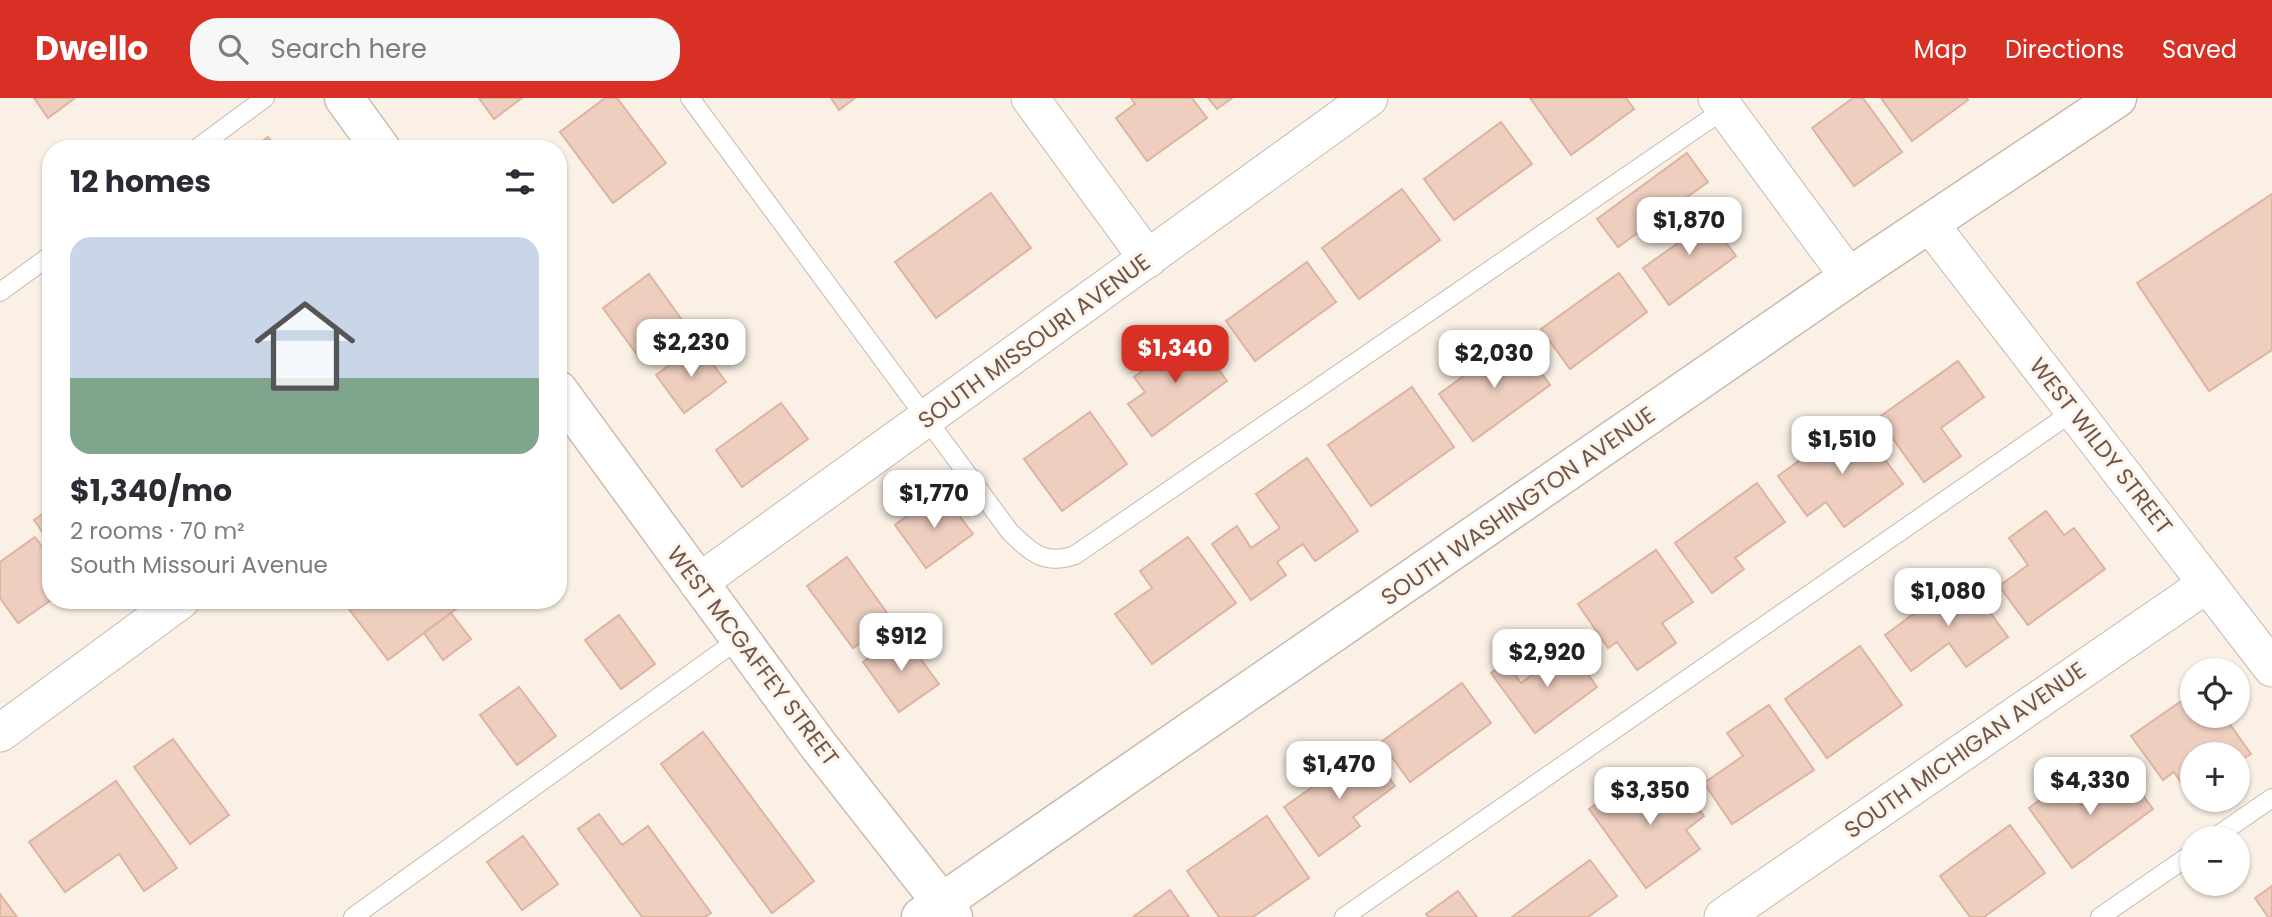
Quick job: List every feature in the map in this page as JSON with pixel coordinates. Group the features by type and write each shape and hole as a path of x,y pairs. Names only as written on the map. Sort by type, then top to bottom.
{"street":[{"path":"344,98 374,140"},
{"path":"1030,98 1148,259"},
{"name":"SOUTH MISSOURI AVENUE","path":"698,583 1369,98"},
{"name":"SOUTH WASHINGTON AVENUE","path":"938,912 1849,277 2117,98"},
{"path":"1727,102 1849,277"},
{"name":"WEST WILDY STREET","path":"1929,223 2272,668"},
{"name":"WEST MCGAFFEY STREET","path":"567,402 938,912"},
{"name":"SOUTH MICHIGAN AVENUE","path":"1723,917 2207,583"},
{"path":"0,733 169,609"}],"lane":[{"path":"208,140 265,98"},
{"path":"690,98 1010,532 1027,548 1053,560 1075,555 1727,102"},
{"path":"0,292 42,262"},
{"path":"1344,917 2074,411"},
{"path":"353,917 739,639"},
{"path":"2231,826 2272,798"},
{"path":"2100,917 2180,862"}],"building":[{"path":"34,98 75,98 48,118"},
{"path":"479,98 522,98 494,119"},
{"path":"605,98 617,98 666,163 613,203 560,132"},
{"path":"831,98 855,98 839,110"},
{"path":"1131,98 1192,98 1207,118 1147,161 1116,118 1135,104"},
{"path":"1208,98 1232,98 1217,109"},
{"path":"1530,98 1626,98 1634,109 1571,155"},
{"path":"1853,98 1863,98 1902,152 1854,186 1812,128"},
{"path":"1881,98 1966,98 1968,100 1912,141"},
{"path":"1501,122 1532,164 1454,220 1424,179"},
{"path":"1687,153 1708,182 1618,247 1597,219"},
{"path":"1402,189 1440,240 1359,299 1322,248"},
{"path":"991,193 1031,248 936,318 895,262"},
{"path":"2272,194 2272,350 2209,391 2137,283"},
{"path":"1701,208 1736,256 1669,305 1643,268 1678,243 1670,231"},
{"path":"1307,262 1336,302 1255,361 1226,321"},
{"path":"1619,273 1647,312 1570,369 1541,329"},
{"path":"649,274 687,327 641,360 603,308"},
{"path":"1193,334 1227,381 1152,436 1128,404 1145,392 1134,377"},
{"path":"1516,338 1550,385 1473,441 1439,394"},
{"path":"698,344 726,382 684,413 656,375"},
{"path":"1958,361 1984,397 1941,428 1961,456 1924,482 1878,418"},
{"path":"1412,387 1454,447 1371,506 1328,445"},
{"path":"781,403 808,439 742,487 716,450"},
{"path":"1090,412 1127,464 1062,511 1024,459"},
{"path":"1856,420 1903,484 1844,527 1826,502 1807,516 1778,476"},
{"path":"1307,458 1358,531 1315,561 1303,544 1277,562 1286,575 1251,600 1212,544 1237,526 1251,548 1280,528 1256,494"},
{"path":"1757,483 1785,522 1735,558 1744,569 1712,593 1675,543"},
{"path":"941,491 973,534 926,568 895,525"},
{"path":"2046,511 2064,535 2074,528 2105,569 2028,625 1999,586 2028,565 2009,538"},
{"path":"42,514 42,531 34,520"},
{"path":"35,537 42,547 42,606 18,623 0,598 0,562"},
{"path":"1188,537 1236,603 1152,664 1115,614 1152,588 1140,571"},
{"path":"1656,550 1693,602 1662,623 1676,643 1637,670 1617,642 1608,648 1578,604"},
{"path":"847,557 892,620 853,648 807,586"},
{"path":"1964,577 2008,637 1966,667 1949,643 1911,671 1885,635"},
{"path":"349,609 456,609 388,660"},
{"path":"451,613 471,639 443,660 424,633"},
{"path":"619,615 655,664 621,689 585,640"},
{"path":"902,634 939,684 899,712 863,662"},
{"path":"1860,646 1902,705 1827,758 1785,699"},
{"path":"1569,648 1597,687 1535,733 1491,673 1506,662 1521,683"},
{"path":"1462,683 1491,723 1410,782 1381,742"},
{"path":"519,687 556,736 517,765 480,715"},
{"path":"2180,702 2180,728 2233,728 2242,742 2180,742 2180,781 2174,772 2163,780 2131,736"},
{"path":"1769,705 1814,770 1732,824 1704,783 1743,756 1727,733"},
{"path":"703,732 814,881 772,913 661,764"},
{"path":"173,739 229,815 190,844 134,767"},
{"path":"1368,748 1395,786 1353,817 1360,826 1319,856 1284,807"},
{"path":"2126,772 2153,809 2072,868 2029,808 2065,782 2081,805"},
{"path":"1673,774 1704,816 1686,830 1700,849 1646,888 1589,809 1630,779 1642,796"},
{"path":"116,781 177,868 144,891 119,854 65,892 29,842"},
{"path":"599,814 622,845 648,826 711,913 705,917 642,917 578,829"},
{"path":"1267,816 1309,878 1253,917 1219,917 1187,871"},
{"path":"2010,825 2045,873 1984,917 1970,917 1940,876"},
{"path":"523,836 558,884 522,910 487,862"},
{"path":"1590,860 1617,896 1588,917 1512,917"},
{"path":"2272,886 2272,917 2268,917 2255,898"},
{"path":"1170,890 1189,917 1133,917"},
{"path":"1458,891 1477,917 1428,917 1426,914"},
{"path":"0,894 17,917 0,917"}]}
